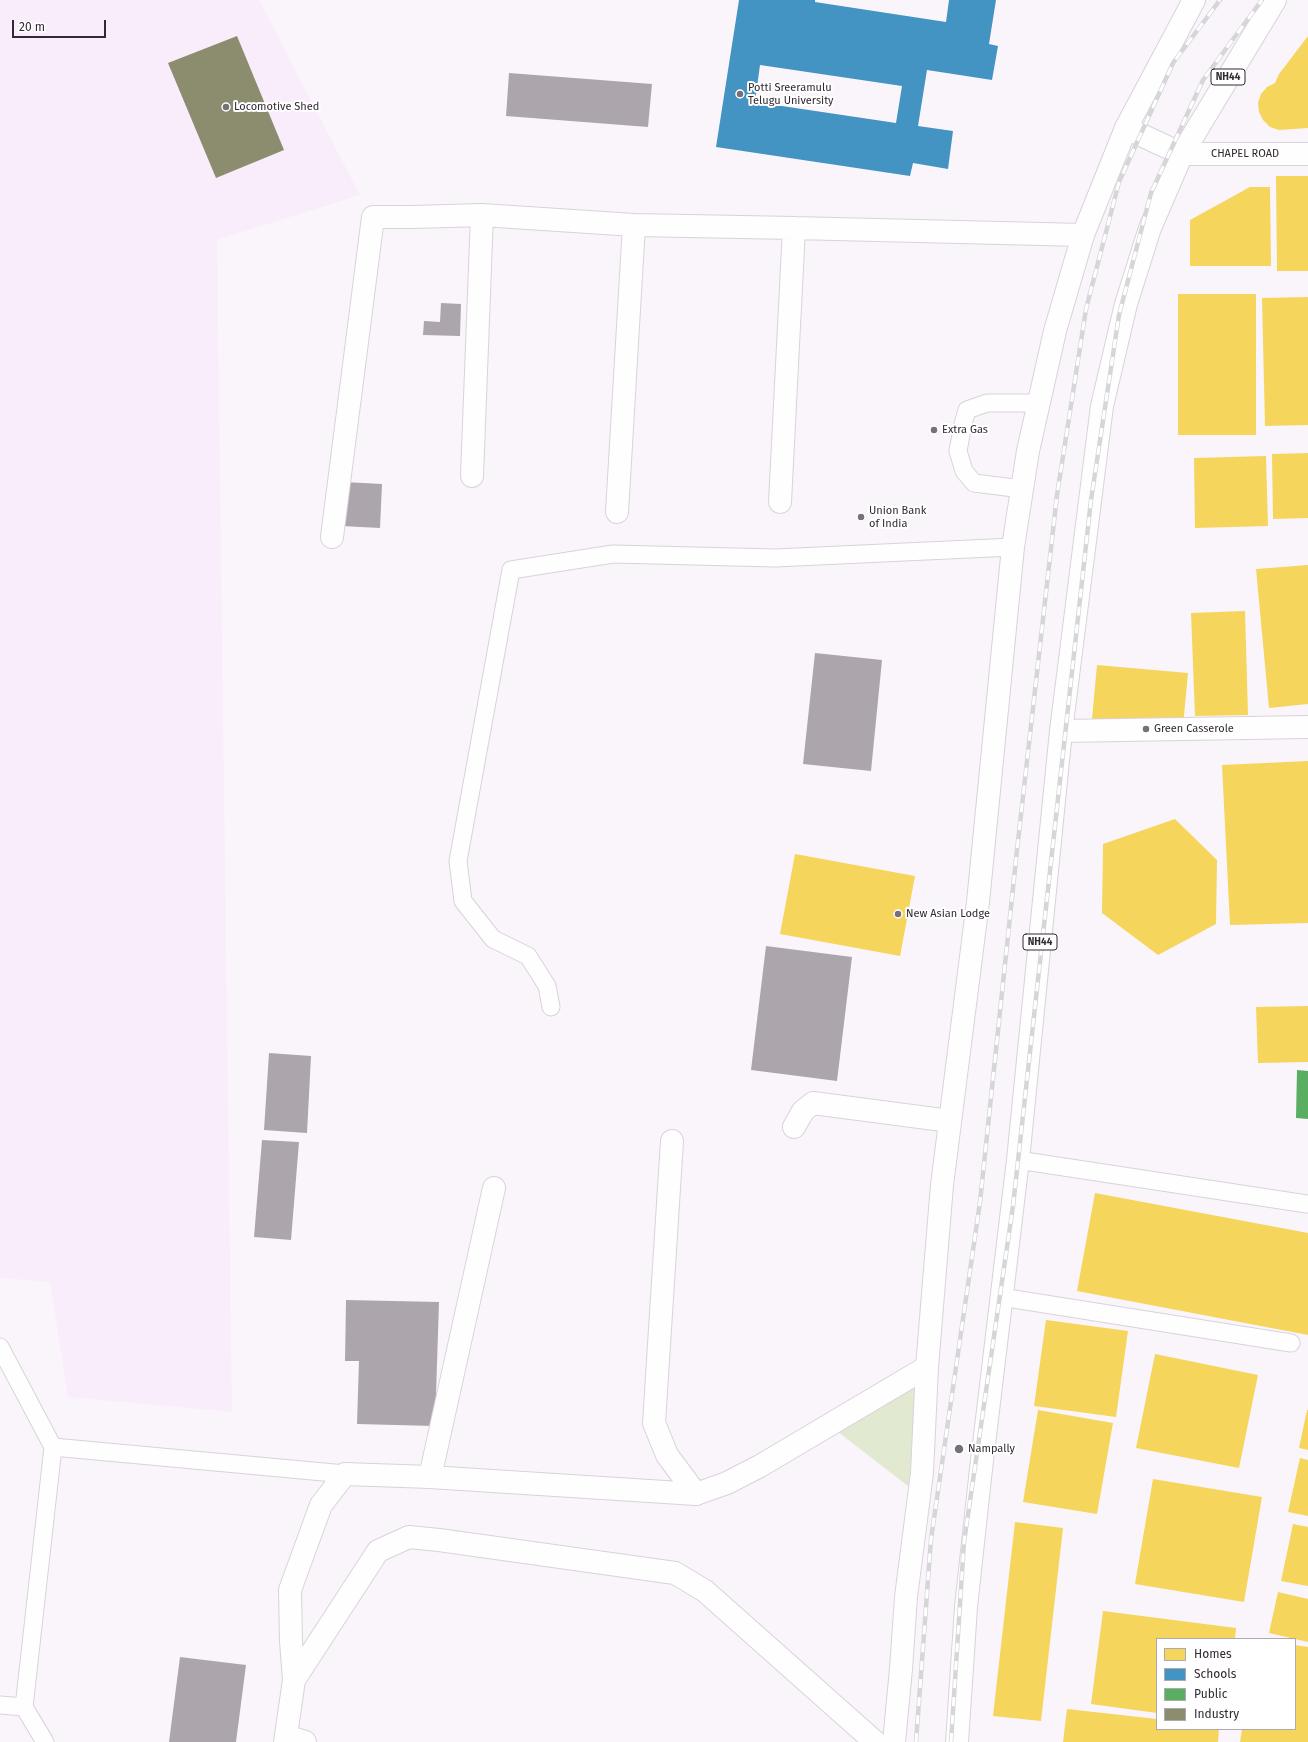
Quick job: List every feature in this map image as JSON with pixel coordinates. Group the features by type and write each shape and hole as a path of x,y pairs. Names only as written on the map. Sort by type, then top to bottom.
{"main road":[{"path":"894,1742 906,1597 922,1473 927,1367 942,1185 978,902 1013,547 1028,451 1055,331 1083,235 1126,128 1194,0"},
{"name":"NH44","path":"957,1742 966,1607 981,1468 1018,1160 1061,731 1102,406 1128,296 1150,228 1182,154 1275,0"},
{"path":"1126,128 1182,154"},
{"name":"CHAPEL ROAD","path":"1182,154 1308,154"},
{"path":"332,537 373,217 482,215 634,225 1083,235"},
{"path":"472,476 482,215"},
{"path":"617,512 634,225"},
{"path":"780,502 794,228"},
{"path":"1061,731 1308,727"},
{"path":"794,1127 803,1111 813,1103 950,1121"},
{"path":"672,1141 654,1423 667,1455 696,1494"},
{"path":"430,1477 494,1188"},
{"path":"292,1740 294,1680 291,1641 290,1590 321,1505 345,1474 430,1477 696,1494 727,1483 760,1466 927,1367"},
{"path":"294,1680 378,1551 409,1538 439,1540 675,1573 705,1591 875,1742"}],"lane":[{"path":"1022,489 974,483 964,471 958,451 963,424 967,410 987,403 1038,404"},
{"path":"551,1007 547,986 528,956 492,939 462,901 458,861 511,570 613,554 775,558 1013,547"},
{"path":"1018,1160 1307,1204"},
{"path":"1001,1297 1291,1343"},
{"path":"0,1347 53,1447 24,1707 45,1742"},
{"path":"53,1447 345,1474"},
{"path":"0,1705 24,1707"}],"shaded area":[{"path":"0,0 259,0 360,195 217,240 232,1412 68,1397 50,1282 0,1278"}],"green space":[{"path":"936,1366 913,1490 833,1428"}],"building: Homes":[{"path":"1308,36 1308,128 1279,130 1270,127 1263,120 1259,112 1258,103 1261,94 1267,87 1275,83 1279,74"},
{"path":"1276,176 1308,176 1308,271 1277,271"},
{"path":"1250,187 1270,187 1271,266 1190,266 1190,220"},
{"path":"1178,294 1256,294 1256,435 1178,435"},
{"path":"1308,297 1308,425 1265,426 1262,298"},
{"path":"1308,453 1308,518 1273,519 1272,454"},
{"path":"1266,456 1268,526 1195,528 1194,458"},
{"path":"1308,565 1308,704 1269,708 1256,569"},
{"path":"1245,611 1248,715 1195,716 1191,613"},
{"path":"1097,665 1188,673 1183,726 1092,719"},
{"path":"1308,761 1308,923 1230,925 1222,765"},
{"path":"1175,819 1217,860 1216,924 1158,955 1102,913 1103,844"},
{"path":"795,854 915,876 900,956 780,934"},
{"path":"1308,1006 1308,1062 1258,1063 1256,1007"},
{"path":"1095,1193 1308,1233 1308,1335 1077,1291"},
{"path":"1046,1320 1128,1331 1116,1417 1034,1406"},
{"path":"1155,1354 1258,1375 1239,1468 1136,1448"},
{"path":"1038,1410 1113,1423 1097,1514 1023,1502"},
{"path":"1308,1410 1308,1450 1299,1448"},
{"path":"1300,1458 1308,1460 1308,1516 1288,1512"},
{"path":"1153,1479 1262,1497 1244,1602 1135,1584"},
{"path":"1015,1522 1063,1528 1041,1721 993,1716"},
{"path":"1293,1524 1308,1527 1308,1586 1281,1581"},
{"path":"1278,1592 1308,1599 1308,1642 1269,1633"},
{"path":"1103,1611 1236,1628 1235,1638 1156,1638 1156,1713 1091,1704"},
{"path":"1296,1645 1308,1647 1308,1742 1240,1742 1242,1730 1296,1730"},
{"path":"1067,1709 1156,1719 1156,1730 1219,1730 1218,1742 1063,1742"}],"building: Schools":[{"name":"Potti Sreeramulu Telugu University","path":"739,0 815,0 815,2 946,22 949,0 996,0 989,44 998,46 992,80 927,70 918,126 953,131 948,169 913,163 910,176 716,147","holes":["760,65 902,86 896,123 755,102"]}],"building: Public":[{"path":"1297,1070 1308,1071 1308,1119 1296,1118"}],"building: Industry":[{"name":"Locomotive Shed","path":"237,36 284,150 216,178 168,63"}],"building: Other":[{"path":"509,73 652,84 648,127 506,116"},
{"path":"441,303 461,304 460,336 423,335 424,321 440,322"},
{"path":"344,482 382,484 380,528 342,526"},
{"path":"815,653 882,660 871,771 803,764"},
{"path":"766,946 852,957 837,1081 751,1070"},
{"path":"269,1053 311,1056 307,1133 264,1130"},
{"path":"262,1140 299,1142 291,1240 254,1237"},
{"path":"346,1300 439,1302 435,1426 357,1424 359,1361 345,1361"},
{"path":"180,1657 246,1665 236,1742 169,1742"}],"railway":[{"path":"916,1742 931,1539 980,1202 1017,850 1057,495 1086,309 1119,182 1173,63 1220,0"},
{"path":"951,1742 964,1542 1013,1206 1091,500 1119,315 1151,193 1203,80 1262,0"}],"place":[{"name":"Potti Sreeramulu Telugu University","path":"740,94"},
{"name":"Locomotive Shed","path":"226,107"},
{"name":"Extra Gas","path":"934,430"},
{"name":"Union Bank of India","path":"861,517"},
{"name":"Green Casserole","path":"1146,729"},
{"name":"New Asian Lodge","path":"898,914"},
{"name":"Nampally","path":"959,1449"}]}
